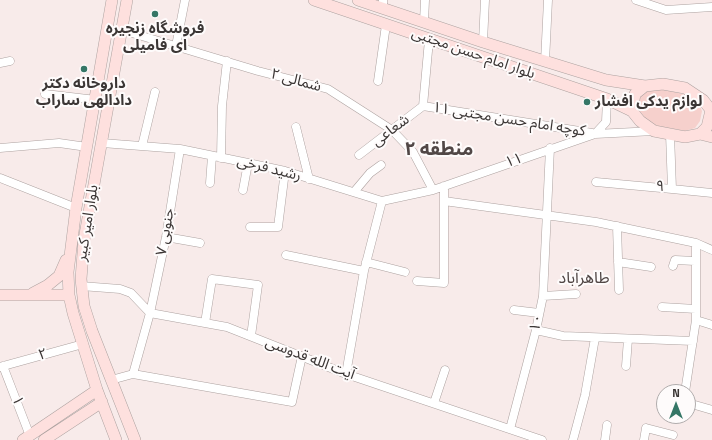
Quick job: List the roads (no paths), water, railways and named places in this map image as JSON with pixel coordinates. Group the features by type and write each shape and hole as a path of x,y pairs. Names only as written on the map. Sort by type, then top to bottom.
{"main road":[{"name":"بلوار امیر کبیر","path":"112,0 96,100 76,208 70,250 69,295 97,390 116,440"},
{"name":"بلوار امیر کبیر","path":"127,0 84,240 81,286 84,306 92,331 135,440"},
{"name":"بلوار امام حسن مجتبی","path":"314,0 606,99 632,111"},
{"name":"بلوار امام حسن مجتبی","path":"358,0 383,4 424,22 545,62 606,80 645,86"},
{"path":"700,134 708,127 712,111 703,100 686,88 663,84 645,86 635,94 632,111 640,121 654,131 685,137 700,134 712,137"},
{"path":"31,294 48,285 59,276 70,250"},
{"path":"0,295 69,295"},
{"path":"27,438 97,390"},
{"path":"44,440 102,402"}],"street":[{"path":"176,46 185,0"},
{"path":"424,22 425,0"},
{"path":"483,42 485,0"},
{"path":"545,62 548,0"},
{"path":"636,0 666,10 712,7"},
{"path":"378,81 386,25"},
{"name":"۲ شمالی","path":"122,30 328,90 392,130 413,152 433,190"},
{"path":"423,106 429,40"},
{"path":"0,63 10,61"},
{"path":"221,158 222,106 227,61"},
{"path":"142,146 155,92"},
{"path":"45,94 96,100"},
{"path":"595,134 606,122 606,99"},
{"name":"شعاعی","path":"359,155 423,106"},
{"name":"کوچه امام حسن مجتبی ۱۱","path":"423,106 595,134"},
{"path":"296,127 309,179"},
{"name":"۱۱","path":"433,190 550,148 595,134 654,131"},
{"name":"۹","path":"596,182 672,189 670,134"},
{"path":"0,148 59,143 87,147"},
{"name":"رشید فرخی","path":"102,143 180,149 248,163 285,171 382,201 433,190"},
{"name":"۱۰","path":"510,429 536,330 543,296 550,148"},
{"name":"۷ جنوبی","path":"133,374 150,313 166,237 180,149"},
{"path":"210,183 212,156"},
{"path":"243,190 248,163"},
{"path":"354,192 370,173 381,165"},
{"path":"250,227 278,227 285,171"},
{"path":"0,176 76,208"},
{"path":"417,281 444,283 444,186"},
{"path":"672,189 712,193"},
{"path":"346,374 364,271 382,201"},
{"path":"444,201 547,214 617,226 696,243 712,250"},
{"path":"617,226 620,290"},
{"path":"166,237 200,243"},
{"path":"687,384 696,320 696,243"},
{"path":"286,255 364,271"},
{"path":"673,266 675,260 695,261"},
{"path":"366,262 405,272"},
{"path":"618,262 651,267"},
{"path":"204,323 212,279 258,286 251,336"},
{"path":"81,286 120,289 131,293 150,313"},
{"path":"543,296 576,294"},
{"path":"662,308 696,309"},
{"path":"514,310 540,313"},
{"name":"آیت الله قدوسی","path":"150,313 227,327 346,374 542,440"},
{"path":"696,320 712,325"},
{"path":"536,330 563,336 693,341"},
{"path":"572,440 585,395 595,338"},
{"path":"626,366 628,339"},
{"name":"۲","path":"2,366 83,344"},
{"path":"111,380 133,374 292,402 302,356"},
{"name":"۱","path":"2,366 27,438"},
{"path":"434,403 445,370"},
{"path":"696,405 712,410"},
{"path":"605,440 607,425"},
{"path":"644,440 646,428 673,435"}],"place":[{"name":"فروشگاه زنجیره ای فامیلی","path":"155,14"},
{"name":"داروخانه دکتر دادالهی ساراب","path":"84,69"},
{"name":"لوازم یدکی افشار","path":"587,102"}],"district":[{"name":"منطقه ۲","path":"439,150"},
{"name":"طاهرآباد","path":"584,279"}]}
